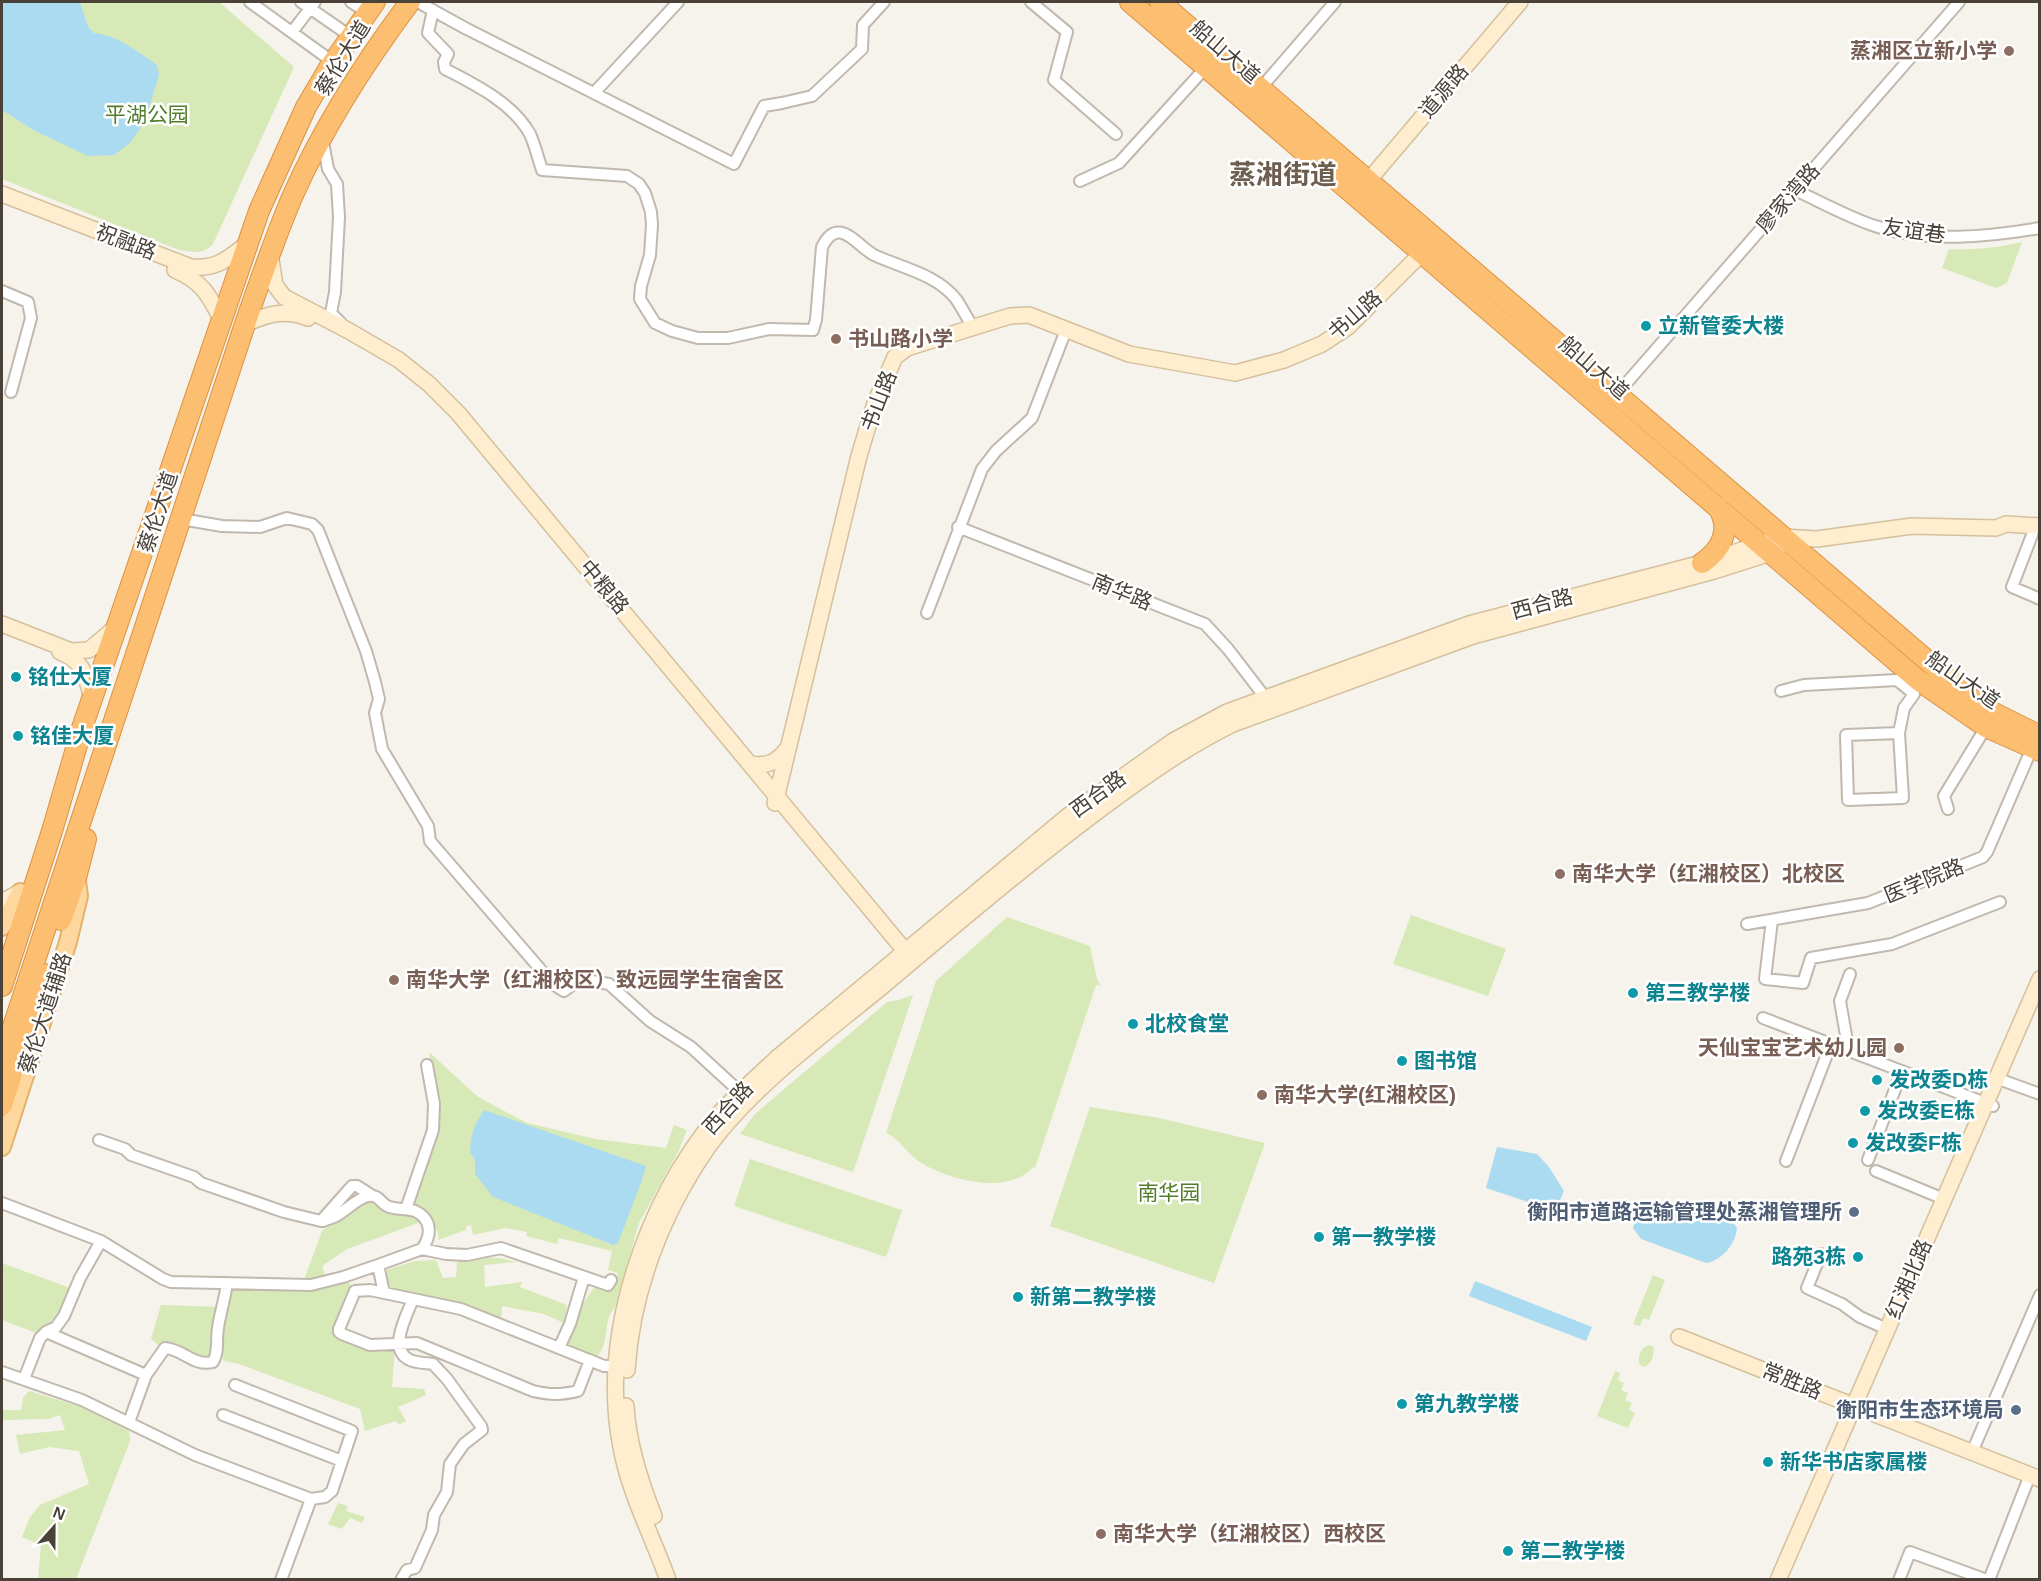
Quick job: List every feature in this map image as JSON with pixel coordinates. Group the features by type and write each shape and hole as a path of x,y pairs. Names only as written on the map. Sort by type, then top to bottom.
{"highway":[{"name":"蔡伦大道","path":"2,1060 270,254 294,193 322,138 372,52 410,2"},
{"name":"船山大道","path":"1130,2 1716,505 1776,545 1972,699 2037,745"},
{"name":"船山大道","path":"1160,2 1176,9 1260,89 1617,394 1776,545 1808,583 1906,678 1986,727 2037,745"},
{"name":"蔡伦大道","path":"2,986 52,831 82,728 247,243 306,107 350,36 365,5"},
{"path":"1708,567 1724,539 1725,523 1716,505"},
{"path":"2,948 53,793 82,728"},
{"path":"2,1105 84,851 97,769"}],"main road":[{"name":"道源路","path":"1365,179 1511,2"},
{"name":"道源路","path":"1365,179 1520,2"},
{"name":"祝融路","path":"2,194 191,267 208,268 222,262 247,243"},
{"name":"祝融路","path":"2,203 188,276 202,286 221,319"},
{"name":"书山路","path":"776,800 859,456 875,403 895,357 900,352 1019,314 1029,315 1107,347 1137,356 1235,373 1247,371 1284,360 1322,344 1348,327 1422,253"},
{"name":"中粮路","path":"270,254 275,285 284,297 399,360 429,384 458,413 750,764 776,800"},
{"name":"中粮路","path":"245,324 279,313 293,312 319,321 397,365 427,388 456,417 906,958"},
{"name":"西合路","path":"678,1580 635,1464 627,1420 622,1366 656,1243 673,1206 709,1146 742,1108 906,958 1069,815 1142,762 1197,727 1227,712 1469,624 1708,567 1776,545 1912,533 2038,532"},
{"path":"1708,567 1765,562 1808,583"},
{"path":"2,624 71,651 89,650 116,627"},
{"path":"2,629 69,656 82,666 92,698"},
{"path":"750,764 770,764 781,757 789,746"},
{"name":"蔡伦大道辅路","path":"2,1147 68,942 79,896 76,878"},
{"path":"2,902 20,892"},
{"path":"2,927 20,892"},
{"name":"西合路","path":"668,1580 633,1492 625,1467 616,1418 622,1366 624,1314 645,1238 679,1170 706,1131 740,1092 777,1058 906,958"},
{"name":"红湘北路","path":"1786,1580 1859,1404 1989,1105 2040,979"},
{"name":"红湘北路","path":"1778,1580 1859,1404 1887,1329 1944,1200 1989,1105 2004,1081 2040,1000"},
{"name":"常胜路","path":"1680,1333 2036,1475"},
{"name":"常胜路","path":"1859,1404 1975,1445 2036,1475"}],"street":[{"path":"250,2 333,62"},
{"path":"418,2 734,164 764,105 782,104 812,96 862,49 863,26 884,2"},
{"path":"594,93 678,2"},
{"path":"1031,2 1067,32 1054,80 1116,134"},
{"path":"1260,89 1335,2"},
{"name":"廖家湾路","path":"1617,394 1959,2"},
{"path":"292,32 309,4 350,36"},
{"path":"433,10 428,33 448,54 444,62 445,69 487,91 518,119 530,134 542,170 627,176 639,184 651,212 652,225 650,255 641,286 640,299 655,323 672,331 698,338 728,338 769,329 813,330 816,320 822,247 832,234 841,233 851,236 873,254 931,279 955,298 973,327"},
{"path":"1080,181 1119,163 1206,67"},
{"path":"322,138 328,169 337,184 339,217 335,292 331,313 349,331"},
{"name":"友谊巷","path":"1795,190 1875,226 1910,234 1952,236 2004,234 2040,228"},
{"path":"2,291 28,302 31,318 11,392"},
{"path":"927,613 981,469 996,451 1032,418 1066,330"},
{"path":"181,519 222,526 260,527 287,518 312,524 318,530 366,651 379,699 375,713 382,749 428,826 430,841 553,984 564,991 580,979 609,984 650,1021 691,1047 740,1092"},
{"name":"南华路","path":"958,528 1205,624 1228,649 1261,692"},
{"path":"2038,532 2012,587 2040,598"},
{"path":"1781,691 1804,685 1906,678 1914,693 1904,708 1899,733 1903,798 1848,800 1846,735 1899,733"},
{"path":"1947,809 1944,796 1986,727"},
{"name":"医学院路","path":"1747,924 1868,903 1983,857 2037,745"},
{"path":"1772,920 1765,979 1803,983 1811,958 1892,944 2000,902"},
{"path":"1844,1049 1847,1041 1840,1001 1850,974"},
{"path":"1763,1018 1989,1105"},
{"path":"1786,1161 1831,1044"},
{"path":"406,1209 433,1130 434,1104 427,1065"},
{"path":"1868,1161 1902,1071"},
{"path":"2004,1081 2040,1094"},
{"path":"2,1203 101,1240 171,1282 311,1285 378,1265 422,1249 427,1243 430,1226 425,1218 414,1211 388,1206 379,1198 357,1186 352,1186 321,1221 284,1212 201,1183 194,1177 132,1155 125,1149 99,1140"},
{"path":"1876,1171 1944,1200"},
{"path":"24,1379 40,1338 45,1332 56,1327 64,1316 80,1278 101,1240"},
{"path":"422,1249 467,1255 501,1248 608,1285 611,1280"},
{"path":"1821,1254 1808,1288 1887,1329"},
{"path":"378,1265 384,1293"},
{"path":"559,1348 570,1324 584,1277"},
{"path":"129,1422 146,1375 165,1348 178,1351 198,1362 206,1364 213,1362 217,1352 218,1327 225,1302 227,1283"},
{"path":"590,1360 578,1390 550,1395 533,1391 417,1344 370,1345 339,1332 355,1291 369,1290 461,1309 590,1360 604,1366 622,1366"},
{"path":"1975,1445 2040,1296"},
{"path":"401,1580 407,1570 415,1568 424,1549 432,1530 434,1515 447,1492 450,1464 464,1443 482,1430 434,1364 411,1361 399,1351 399,1338 413,1299"},
{"path":"45,1332 146,1375"},
{"path":"2,1372 82,1400 195,1455 311,1500 325,1497 332,1491 352,1431 235,1386"},
{"path":"223,1415 342,1461"},
{"path":"1899,1580 1910,1552 1988,1580 2036,1475"},
{"path":"280,1580 311,1500"}],"green space":[{"name":"平湖公园","path":"2,2 219,2 294,67 213,244 198,252 179,250 2,179"},
{"path":"2022,242 2007,283 1996,288 1942,268 1949,249 1986,248"},
{"path":"1411,915 1506,949 1488,996 1393,964"},
{"path":"1007,917 1090,946 1097,979 1101,986 1096,985 1035,1168 1008,1181 976,1182 929,1167 917,1160 895,1138 886,1133 936,981"},
{"path":"913,995 853,1172 740,1134 755,1114 887,1002"},
{"path":"429,1052 478,1097 527,1123 595,1139 666,1148 674,1125 687,1130 679,1150 639,1223 615,1307 609,1318 604,1344 597,1357 565,1345 583,1304 594,1288 611,1292 618,1273 608,1270 612,1251 559,1238 557,1244 526,1236 527,1232 506,1228 473,1235 471,1225 466,1226 466,1230 438,1240 434,1225 412,1206 438,1104"},
{"name":"南华园","path":"1090,1107 1159,1118 1265,1143 1214,1283 1050,1226"},
{"path":"750,1159 902,1210 886,1257 734,1206"},
{"path":"372,1197 425,1221 424,1232 421,1222 347,1249 322,1266 326,1278 304,1280 322,1231 365,1199"},
{"path":"467,1257 500,1258 516,1262 484,1265 485,1287 522,1282 520,1287 567,1305 564,1323 544,1314 502,1306 501,1319 466,1305 390,1290 386,1270 415,1261 436,1260 443,1278 456,1277 457,1262"},
{"path":"2,1263 70,1288 56,1317 36,1333 2,1320"},
{"path":"1653,1275 1665,1280 1649,1320 1643,1318 1640,1326 1633,1324"},
{"path":"350,1283 351,1292 337,1335 364,1348 395,1349 392,1387 424,1389 426,1395 398,1407 406,1421 399,1425 396,1421 365,1431 360,1409 222,1358 220,1342 230,1292 234,1288"},
{"path":"161,1305 221,1307 210,1357 207,1359 163,1344 158,1345 151,1339"},
{"path":"1648,1345 1653,1346 1654,1353 1648,1365 1642,1367 1639,1363 1640,1355"},
{"path":"1615,1371 1620,1373 1618,1380 1624,1383 1621,1390 1628,1393 1625,1400 1632,1403 1629,1410 1635,1413 1628,1428 1597,1416"},
{"path":"29,1391 81,1407 129,1431 130,1441 76,1579 38,1579 41,1545 22,1537 30,1517 40,1505 89,1484 79,1451 49,1447 20,1454 16,1435 65,1430 60,1415 48,1419 2,1420 2,1410 21,1410 23,1398"},
{"path":"338,1503 348,1506 346,1511 365,1517 362,1523 350,1518 342,1529 328,1524"}],"water":[{"path":"2,2 80,2 88,27 94,33 120,41 157,65 159,75 145,121 130,143 114,155 88,156 35,131 2,110"},
{"path":"484,1110 646,1166 618,1243 613,1245 493,1197 475,1174 475,1160 470,1152 475,1125"},
{"path":"1497,1147 1537,1154 1549,1167 1564,1191 1555,1211 1486,1188"},
{"path":"1648,1204 1723,1216 1732,1221 1737,1228 1734,1240 1723,1255 1706,1263 1641,1239 1633,1228 1638,1211"},
{"path":"1475,1281 1592,1327 1586,1341 1469,1296"}],"place":[{"name":"蒸湘区立新小学","path":"2009,51"},
{"name":"立新管委大楼","path":"1646,326"},
{"name":"书山路小学","path":"836,339"},
{"name":"铭仕大厦","path":"16,677"},
{"name":"铭佳大厦","path":"18,736"},
{"name":"南华大学（红湘校区）北校区","path":"1560,874"},
{"name":"南华大学（红湘校区）致远园学生宿舍区","path":"394,980"},
{"name":"第三教学楼","path":"1633,993"},
{"name":"北校食堂","path":"1133,1024"},
{"name":"天仙宝宝艺术幼儿园","path":"1899,1048"},
{"name":"图书馆","path":"1402,1061"},
{"name":"发改委D栋","path":"1877,1080"},
{"name":"南华大学(红湘校区)","path":"1262,1095"},
{"name":"发改委E栋","path":"1865,1111"},
{"name":"发改委F栋","path":"1853,1143"},
{"name":"衡阳市道路运输管理处蒸湘管理所","path":"1854,1212"},
{"name":"第一教学楼","path":"1319,1237"},
{"name":"路苑3栋","path":"1858,1257"},
{"name":"新第二教学楼","path":"1018,1297"},
{"name":"第九教学楼","path":"1402,1404"},
{"name":"衡阳市生态环境局","path":"2016,1410"},
{"name":"新华书店家属楼","path":"1768,1462"},
{"name":"南华大学（红湘校区）西校区","path":"1101,1534"},
{"name":"第二教学楼","path":"1508,1551"}],"district":[{"name":"蒸湘街道","path":"1283,175"}]}
